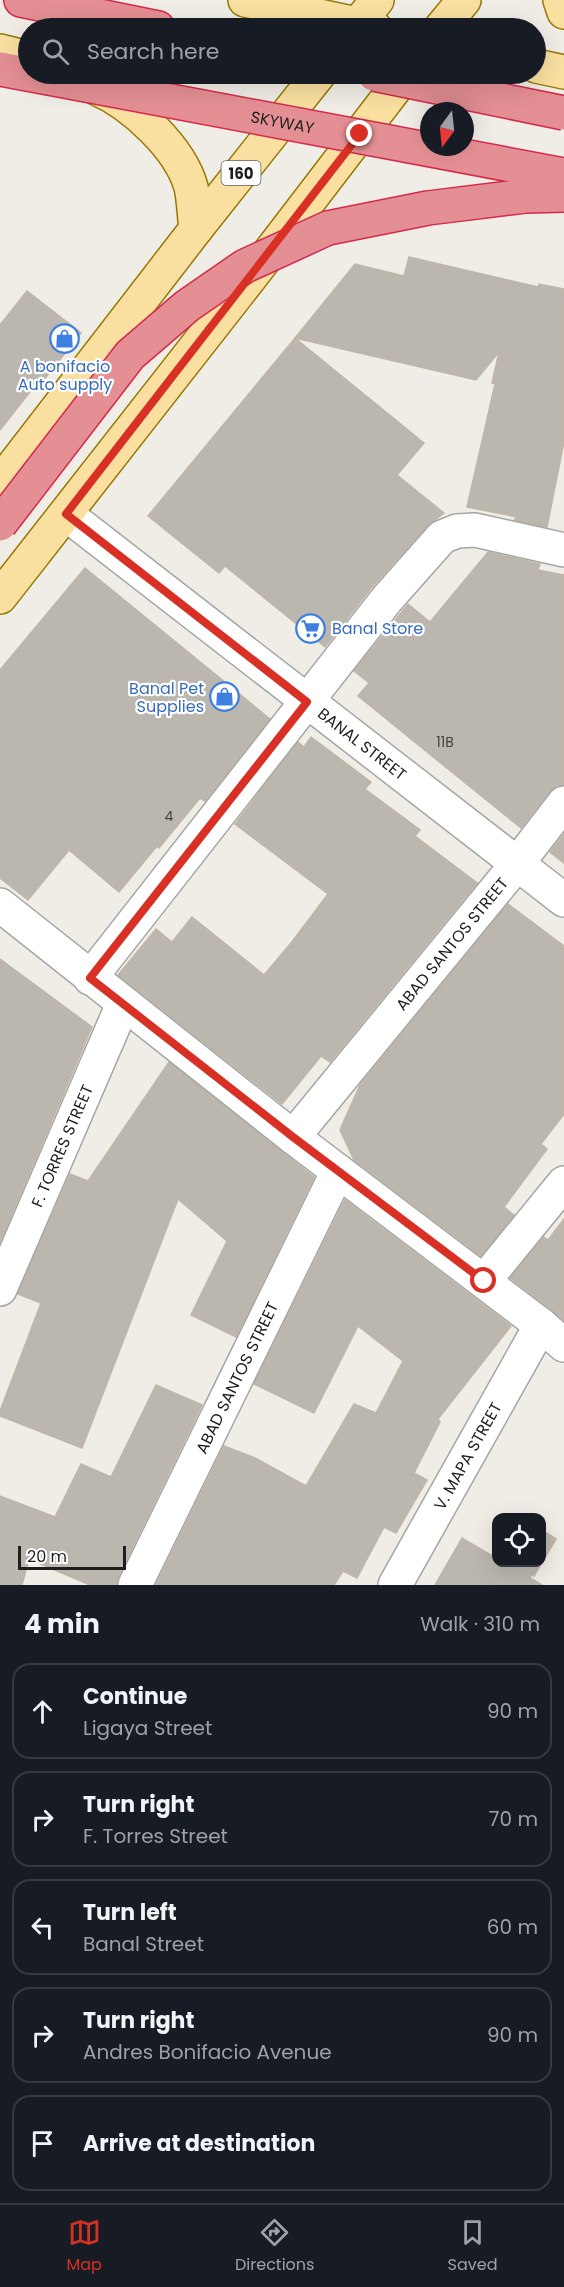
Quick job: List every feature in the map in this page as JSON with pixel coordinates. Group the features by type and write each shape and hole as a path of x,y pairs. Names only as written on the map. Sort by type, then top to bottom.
{"highway":[{"path":"21,0 109,18"},
{"name":"SKYWAY","path":"133,84 564,175"},
{"path":"423,84 564,113"},
{"path":"0,524 130,355 187,306 245,266 328,228 428,208 526,196 564,195"}],"main road":[{"path":"245,0 354,18"},
{"path":"449,18 464,0"},
{"path":"560,0 564,12"},
{"path":"546,68 564,72"},
{"path":"86,84 111,94 138,113 171,149 191,186 196,229"},
{"path":"143,84 564,182"},
{"name":"160","path":"0,483 311,84"},
{"path":"0,597 398,84"}],"street":[{"name":"BANAL STREET","path":"66,514 564,900"},
{"path":"90,978 387,599 442,537 457,531 475,530 564,550"},
{"name":"ABAD SANTOS STREET","path":"293,1137 517,864 564,803"},
{"path":"0,905 293,1137 553,1335"},
{"name":"F. TORRES STREET","path":"0,1289 123,1004"},
{"name":"ABAD SANTOS STREET","path":"135,1585 339,1171"},
{"path":"484,1281 564,1183"},
{"name":"V. MAPA STREET","path":"395,1585 553,1335"}],"building":[{"path":"409,257 538,287 539,284 564,289 564,442 547,527 514,520 517,517 467,507 495,384 492,383 499,352 476,380 295,338 355,264 404,276"},
{"path":"27,291 81,333 43,381 40,379 0,430 0,325"},
{"path":"295,338 424,443 397,475 444,513 428,525 372,587 325,647 225,566 219,573 148,516"},
{"path":"488,552 540,564 538,570 564,575 564,785 556,786 549,792 521,828 358,696 369,683 354,671 408,604 430,622"},
{"path":"85,568 270,719 205,801 200,798 119,892 69,850 28,900 0,878 0,670"},
{"path":"311,737 371,782 365,789 420,830 415,836 477,883 330,1062 321,1056 282,1104 118,975 156,929 172,942 192,917 264,975 291,943 328,894 235,824 298,742 304,747"},
{"path":"564,834 564,863 550,852"},
{"path":"508,904 564,946 564,1114 541,1144 547,1149 504,1207 514,1215 481,1256 354,1160 340,1130 360,1085"},
{"path":"0,959 92,1027 0,1242"},
{"path":"169,1062 314,1177 236,1337 191,1315 227,1241 178,1199 82,1448 0,1416 41,1303 18,1294 70,1174 88,1181"},
{"path":"345,1200 511,1326 438,1419 440,1422 414,1473 427,1480 396,1533 384,1527 357,1578 343,1571 334,1585 156,1585 224,1446 255,1458 306,1486 354,1404 376,1413 403,1361 358,1326 314,1413 254,1384"},
{"path":"564,1219 564,1320 510,1278 544,1237 548,1240"},
{"path":"156,1385 202,1405 116,1585 90,1585 29,1559 22,1585 0,1585 0,1496 55,1517 81,1464 111,1477"},
{"path":"546,1533 556,1539 546,1556"},
{"path":"462,1538 492,1556 492,1567 540,1567 530,1578 542,1585 435,1585"}],"place":[{"name":"A bonifacio Auto supply","path":"65,338"},
{"name":"Banal Store","path":"311,628"},
{"name":"Banal Pet Supplies","path":"225,697"}],"route":[{"path":"360,134 66,514 307,702 90,978 293,1137 484,1281"}]}
